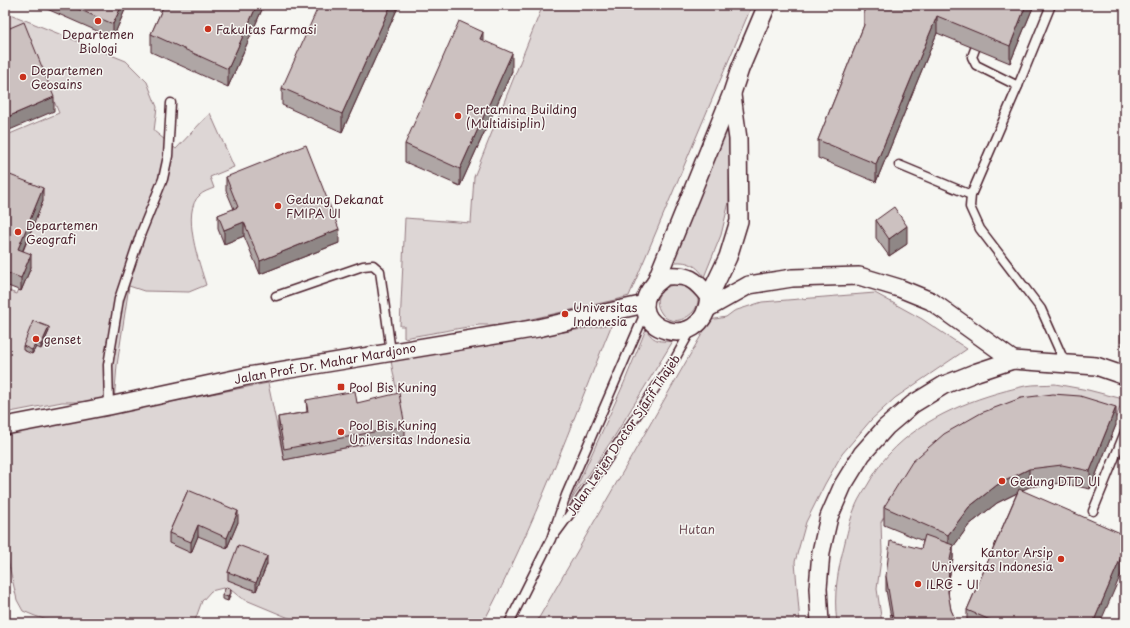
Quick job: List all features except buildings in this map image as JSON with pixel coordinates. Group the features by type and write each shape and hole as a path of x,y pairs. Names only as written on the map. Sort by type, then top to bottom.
{"street":[{"path":"654,286 767,5"},
{"path":"709,302 699,284 688,277 665,276 648,294 645,308 652,322 659,328 672,332 691,329 701,321 728,257 739,220 738,138 732,93"},
{"path":"709,302 749,285 792,278 859,276 899,288 932,302 1013,360"},
{"name":"Jalan Prof. Dr. Mahar Mardjono","path":"5,426 109,406 248,376 538,328 645,308"},
{"path":"820,623 818,588 821,552 828,524 843,485 862,454 886,427 913,404 944,385 1013,360 1096,366 1125,376"}],"lane":[{"path":"1051,5 971,195 970,207 980,229 1042,309 1065,363"},
{"path":"975,49 972,57 976,65 1018,86"},
{"path":"109,406 108,365 119,299 141,233 163,179 168,156 172,103"},
{"path":"899,164 971,195"},
{"path":"276,296 363,266 373,266 380,271 392,352"},
{"name":"Jalan Letjen Doctor Sjarif Thajeb","path":"509,623 551,539 566,496 645,308"},
{"name":"Jalan Letjen Doctor Sjarif Thajeb","path":"551,539 578,503 676,357 691,329"},
{"path":"1092,511 1125,433"}],"green space":[{"path":"543,5 752,5 629,296 505,325 479,325 404,338 404,326 400,326 405,218 471,223 474,177"},
{"path":"10,14 126,61 147,82 157,107 154,131 176,149 210,113 234,167 210,177 214,188 200,195 194,203 192,213 193,238 206,285 189,292 144,291 129,286 117,365 114,402 62,402 5,413 5,293 6,290 17,294 29,266 18,262 5,185 5,136 59,113 25,32 8,38 5,27"},
{"path":"730,117 729,202 721,235 704,277 697,268 685,262 669,263"},
{"path":"681,283 693,289 698,297 697,305 693,312 686,318 669,320 658,308 658,297 661,292 669,286"},
{"name":"Hutan","path":"875,293 922,319 967,349 895,398 871,420 842,454 806,522 795,562 800,623 536,623 710,320 726,317 734,311 762,302"},
{"path":"612,324 535,513 502,587 483,623 301,623 241,598 231,590 223,588 211,591 202,601 194,623 56,623 23,611 17,600 5,548 5,434 268,383 284,460 405,436 391,361"},
{"path":"646,329 651,336 657,340 673,341 614,437 570,502 624,383"},
{"path":"1055,384 1088,390 1123,399 1114,423 909,477 881,522 882,552 877,589 882,623 837,623 837,582 840,562 851,518 860,497 886,458 918,429 934,419 970,402 1029,385"}],"place":[{"name":"Departemen Biologi","path":"98,21"},
{"name":"Fakultas Farmasi","path":"208,29"},
{"name":"Departemen Geosains","path":"23,77"},
{"name":"Pertamina Building (Multidisiplin)","path":"458,116"},
{"name":"Gedung Dekanat FMIPA UI","path":"278,206"},
{"name":"Departemen Geografi","path":"18,232"},
{"name":"Universitas Indonesia","path":"565,314"},
{"name":"genset","path":"36,339"},
{"name":"Pool Bis Kuning","path":"341,387"},
{"name":"Pool Bis Kuning Universitas Indonesia","path":"341,432"},
{"name":"Gedung DTD UI","path":"1002,481"},
{"name":"Kantor Arsip Universitas Indonesia","path":"1061,559"},
{"name":"ILRC - UI","path":"918,584"}]}
